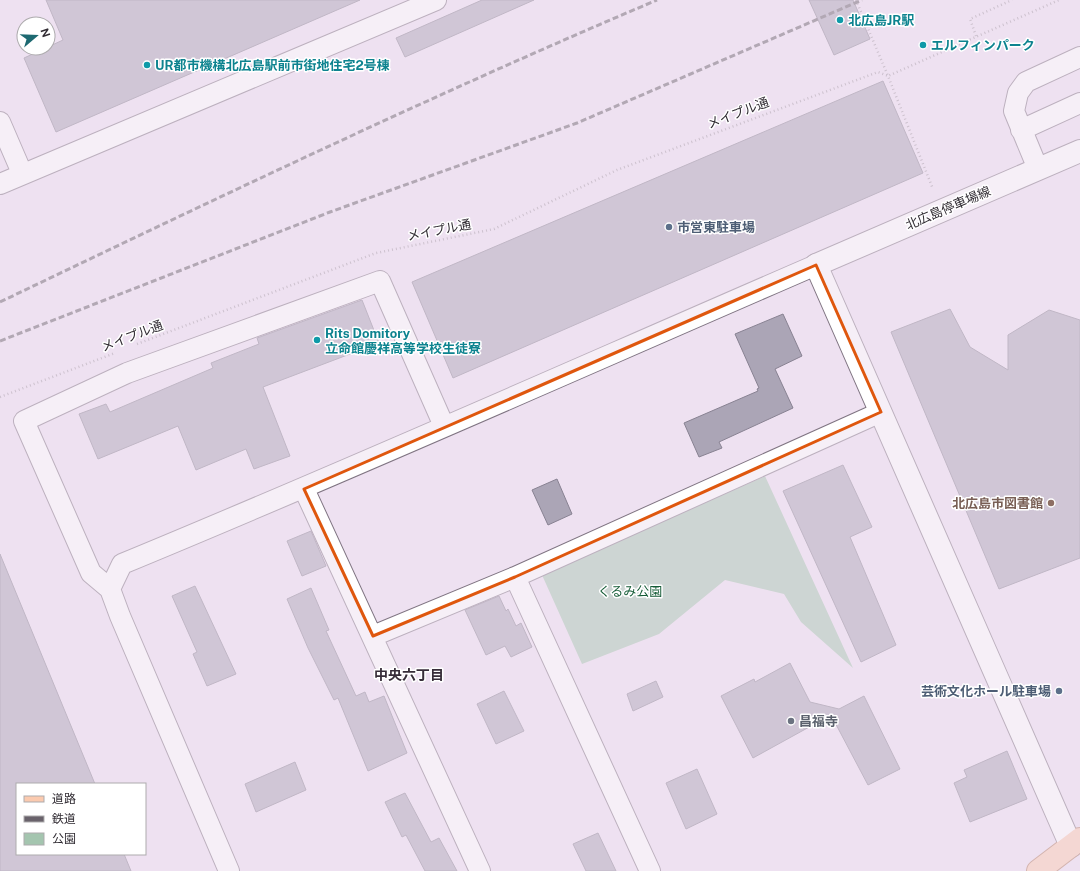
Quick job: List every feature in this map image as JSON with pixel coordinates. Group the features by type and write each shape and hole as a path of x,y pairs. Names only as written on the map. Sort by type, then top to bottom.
{"main road":[{"path":"1038,871 1075,842"}],"street":[{"path":"0,184 22,173 436,0"},
{"path":"1038,169 1014,111 1018,93 1026,82 1080,57"},
{"path":"1021,130 1080,103"},
{"path":"0,122 22,173"},
{"name":"北広島停車場線","path":"816,265 1080,151"},
{"path":"110,589 122,564 304,489 444,426 816,265 1075,842"},
{"path":"229,871 120,616 110,589 91,573 24,421 127,373 380,281 444,426"},
{"path":"372,636 515,577 881,412"},
{"path":"304,489 480,871"},
{"path":"515,577 650,871"}],"path":[{"path":"856,0 933,189"},
{"path":"976,36 970,19 1012,0"},
{"path":"888,76 1059,0"},
{"name":"メイプル通","path":"133,346 376,253 494,229 617,170 878,72 888,76"},
{"name":"メイプル通","path":"0,397 118,352"}],"highlighted area":[{"path":"816,265 881,412 515,577 373,636 304,489"}],"green space":[{"name":"くるみ公園","path":"765,476 853,668 801,622 784,594 725,580 659,634 582,664 542,575"}],"building":[{"path":"46,0 360,0 56,132 24,58 28,56 56,56 56,43 63,40 56,24 56,16 53,16"},
{"path":"482,0 534,0 405,57 396,38"},
{"name":"北広島JR駅","path":"809,0 853,0 870,39 834,55"},
{"name":"市営東駐車場","path":"883,81 923,173 453,378 412,282"},
{"path":"362,300 379,343 263,387 290,456 254,469 246,449 196,470 178,426 98,459 79,414 106,404 110,412 213,368 211,363 259,344 257,338"},
{"path":"950,309 970,347 1008,370 1008,335 1049,310 1080,320 1080,558 999,589 891,332"},
{"path":"783,314 802,356 775,369 793,408 719,442 722,448 699,457 684,423 758,391 757,389 759,388 735,334"},
{"path":"843,465 872,527 850,537 896,645 861,662 783,491"},
{"path":"557,479 572,514 548,525 532,490"},
{"path":"311,531 326,566 302,576 287,541"},
{"path":"0,554 95,783 16,783 16,855 124,855 131,871 0,871"},
{"path":"195,586 236,674 207,686 193,654 197,652 172,596"},
{"path":"311,588 329,630 326,631 356,696 365,692 369,702 384,696 407,753 368,771 338,698 334,700 308,648 287,599"},
{"path":"499,596 506,611 508,609 516,626 521,623 532,647 511,657 505,646 486,655 465,610"},
{"path":"790,663 810,702 839,709 864,696 900,769 868,785 831,715 753,758 721,696 754,679 755,682"},
{"path":"656,681 663,697 633,711 627,694"},
{"path":"504,691 524,731 496,744 477,704"},
{"path":"1007,751 1027,799 970,822 954,783 967,777 964,770"},
{"path":"295,762 306,790 256,812 245,784"},
{"path":"697,769 717,814 686,829 666,783"},
{"path":"405,793 431,842 439,838 457,871 425,871 406,835 402,837 385,802"},
{"path":"598,833 616,871 586,871 573,844"}],"railway":[{"path":"0,302 409,109 657,0"},
{"path":"0,341 330,212 577,123 862,0"}],"place":[{"name":"北広島JR駅","path":"840,20"},
{"name":"エルフィンパーク","path":"923,45"},
{"name":"UR都市機構北広島駅前市街地住宅2号棟","path":"147,65"},
{"name":"市営東駐車場","path":"669,227"},
{"name":"Rits Domitory 立命館慶祥高等学校生徒寮","path":"317,340"},
{"name":"北広島市図書館","path":"1051,503"},
{"name":"芸術文化ホール駐車場","path":"1059,691"},
{"name":"昌福寺","path":"791,721"}],"district":[{"name":"中央六丁目","path":"409,675"}]}
